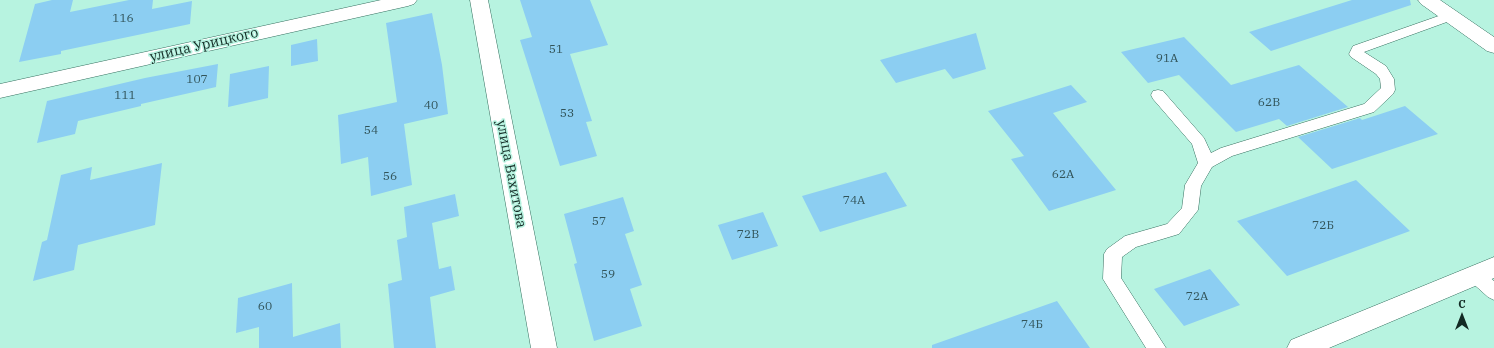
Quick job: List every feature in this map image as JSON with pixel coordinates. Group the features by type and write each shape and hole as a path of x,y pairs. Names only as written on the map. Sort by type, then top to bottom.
{"street":[{"name":"улица Урицкого","path":"0,91 408,0"},
{"name":"улица Вахитова","path":"479,0 544,348"},
{"path":"1427,0 1494,46"},
{"path":"1315,345 1485,271"}],"lane":[{"path":"1156,348 1112,279 1113,254 1131,241 1173,229 1190,210 1193,185 1206,162 1227,152 1369,108 1388,90 1387,79 1381,70 1356,54 1358,49 1450,16"},
{"path":"1158,95 1199,142 1206,162"},
{"path":"1485,271 1494,292"}],"building":[{"path":"52,0 73,0 70,12 129,0 153,0 152,9 192,1 190,24 61,51 61,54 19,62 35,4"},
{"path":"520,0 590,0 608,45 570,54 592,121 586,122 597,156 560,166 520,40 532,37"},
{"path":"1352,0 1410,0 1411,5 1271,51 1249,32"},
{"path":"432,13 442,65 448,114 404,124 412,185 371,196 368,157 341,164 338,115 397,102 386,23"},
{"path":"976,33 986,69 953,79 945,69 896,83 880,60"},
{"path":"1184,37 1231,85 1299,65 1348,107 1287,126 1279,119 1236,132 1179,75 1148,83 1121,52"},
{"path":"317,39 318,61 291,66 291,45"},
{"path":"218,64 216,87 141,104 141,106 78,121 75,134 37,143 47,101 145,78"},
{"path":"269,66 268,98 228,107 230,74"},
{"path":"1071,85 1087,102 1053,113 1116,190 1049,211 1011,159 1024,156 988,111"},
{"path":"1405,106 1438,134 1332,169 1298,137 1360,118 1362,120"},
{"path":"162,163 155,225 78,245 74,270 33,281 42,242 47,240 61,175 92,167 90,180"},
{"path":"886,172 907,206 820,232 802,196"},
{"path":"1356,180 1410,231 1287,276 1237,221"},
{"path":"455,194 459,216 432,223 439,269 451,266 455,290 430,297 436,348 394,348 388,284 402,280 397,240 407,237 404,207"},
{"path":"623,197 634,231 625,234 642,285 630,289 642,326 594,341 574,264 577,263 564,214"},
{"path":"763,212 778,246 732,260 718,225"},
{"path":"1210,269 1240,305 1184,326 1154,289"},
{"path":"292,283 293,337 340,323 341,348 259,348 259,327 236,333 238,298"},
{"path":"1057,301 1090,348 932,348 932,345"}]}
